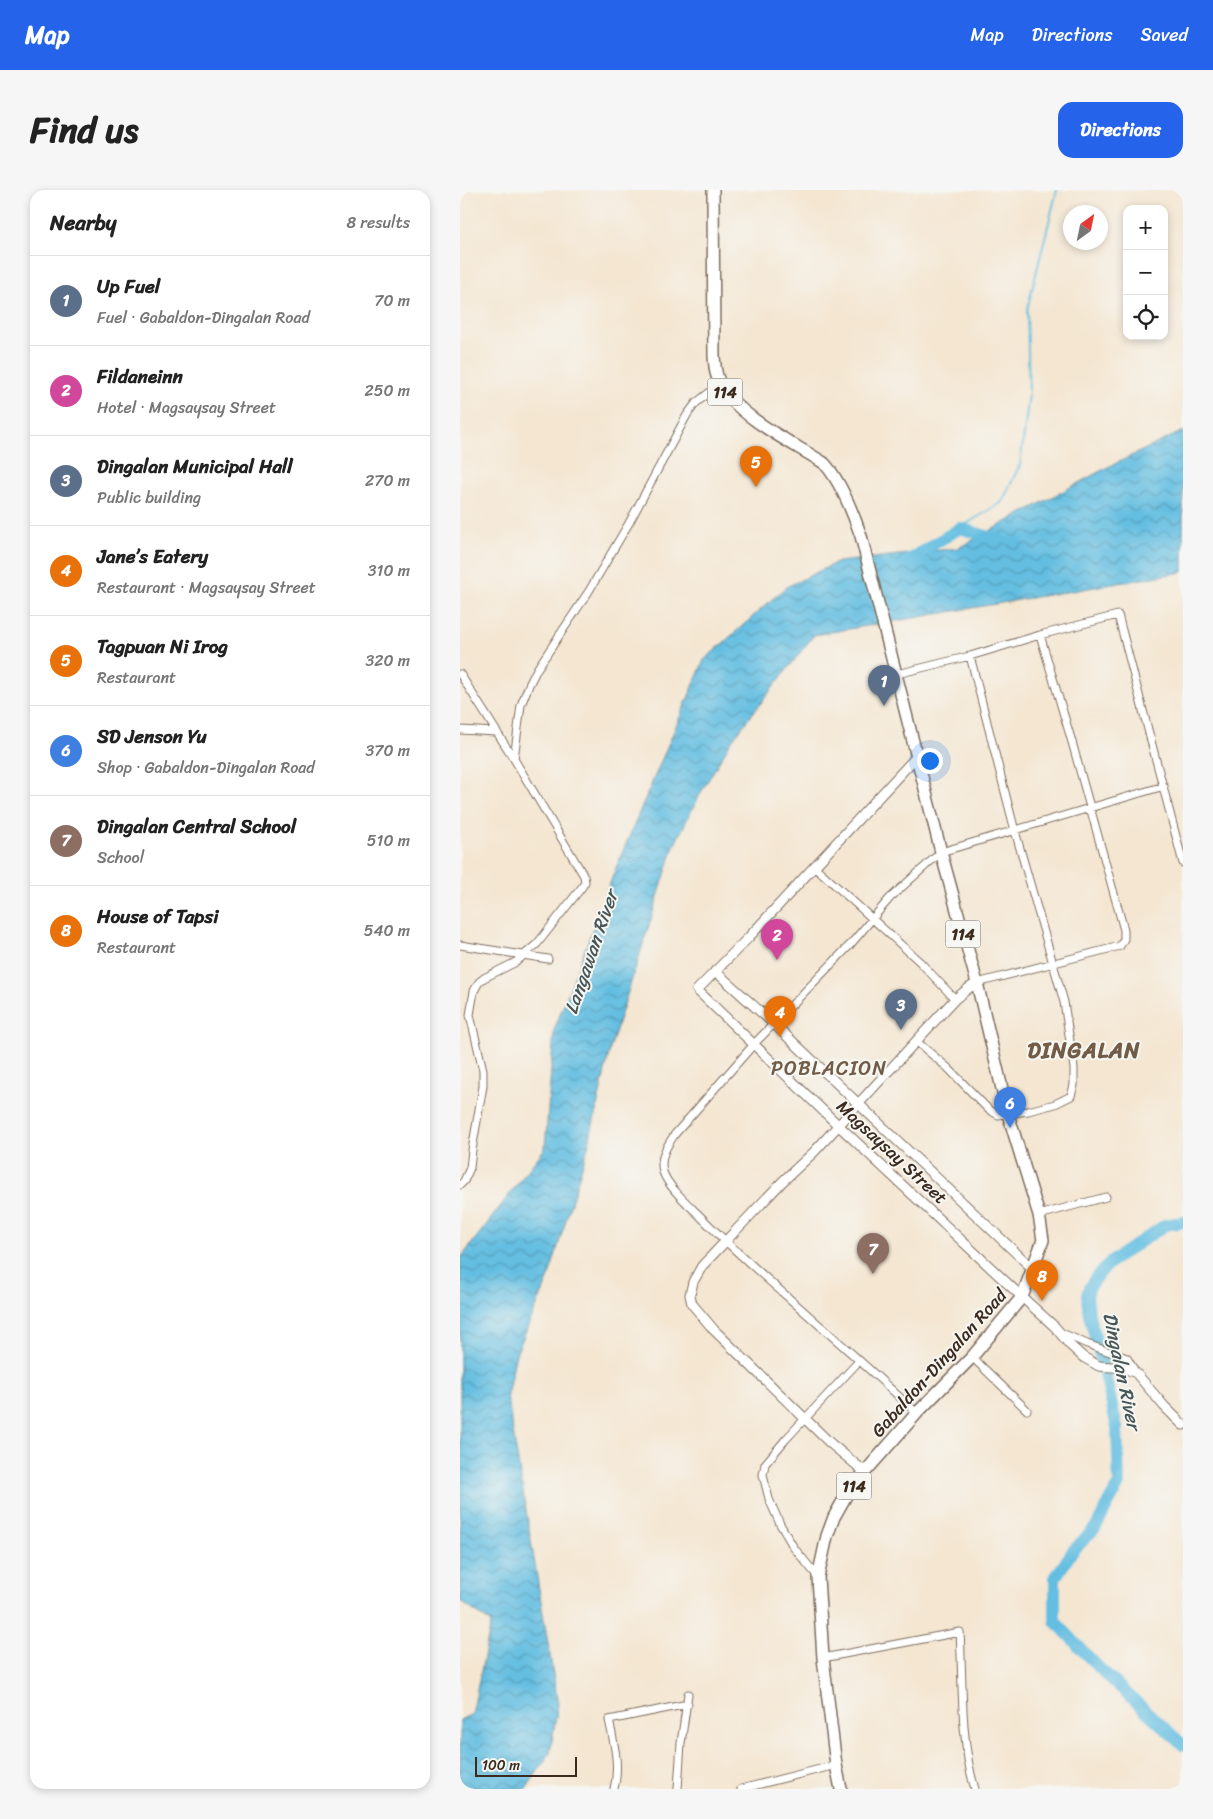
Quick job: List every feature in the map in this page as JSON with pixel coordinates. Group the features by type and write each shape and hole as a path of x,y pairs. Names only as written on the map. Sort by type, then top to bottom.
{"main road":[{"name":"Gabaldon-Dingalan Road","path":"713,190 714,356 720,384 736,404 757,420 824,463 832,471 852,510 861,536 897,674 916,757 977,984 1008,1114 1039,1215 1043,1240 1022,1297 972,1356 917,1413 847,1494 834,1517 827,1536 818,1577 823,1658 836,1765 841,1789"}],"street":[{"path":"514,759 521,705 537,669 589,591 629,523 687,416 696,403 720,384"},
{"path":"897,674 970,656 1118,614 1183,863"},
{"path":"865,1472 830,1444 714,1330 692,1304 690,1295 696,1274 725,1241 814,1152 955,999 977,984 1120,946 1124,939 1124,930 1040,635"},
{"path":"917,1042 948,1068 988,1109 998,1115 1028,1111 1055,1104 1071,1096 1074,1085 1073,1053 1064,1002 1015,831 970,656"},
{"path":"460,674 514,759 584,876 585,882 546,933 525,955 479,982 471,1002 470,1015 483,1070 483,1086 470,1168 460,1185"},
{"path":"460,730 496,732"},
{"path":"715,971 756,930 916,757"},
{"path":"917,1413 725,1241 674,1188 664,1174 661,1159 675,1134 754,1043 850,945 912,876 941,852 1164,786"},
{"path":"814,866 920,962 955,999"},
{"path":"460,944 548,959"},
{"name":"Magsaysay Street","path":"1033,1269 773,1023 715,971 697,990 838,1125 1062,1333 1070,1345 1083,1357 1100,1366 1114,1366 1136,1373"},
{"path":"1039,1215 1106,1197"},
{"path":"1062,1333 1121,1356 1131,1362 1136,1373 1183,1425"},
{"path":"972,1356 1027,1410"},
{"path":"818,1577 794,1548 780,1524 769,1499 763,1475 765,1464 859,1361"},
{"path":"823,1658 960,1632 966,1743 974,1789"},
{"path":"678,1789 680,1744 688,1704 688,1694"},
{"path":"614,1789 617,1774 616,1758 609,1720 688,1704"},
{"path":"741,1789 836,1765"}],"water":[{"path":"1183,431 1183,572 814,635 732,740 700,794 674,846 610,1049 589,1143 548,1280 516,1354 507,1395 558,1704 550,1753 526,1789 460,1789 460,1720 472,1714 491,1623 460,1601 460,1259 545,1148 554,1030 617,865 704,660 786,587 838,562 958,548 1106,468"}],"waterway":[{"path":"960,528 1002,502 1020,465 1029,394 1027,310 1057,190"},
{"name":"Langawan River","path":"907,561 960,528 996,539"},
{"name":"Dingalan River","path":"1183,1222 1165,1225 1112,1261 1096,1277 1089,1288 1087,1296 1089,1315 1117,1428 1119,1484 1096,1527 1072,1552 1055,1578 1055,1621 1098,1667 1183,1745"}],"place":[{"name":"Tagpuan Ni Irog","path":"756,487"},
{"name":"Up Fuel","path":"884,706"},
{"name":"Fildaneinn","path":"777,960"},
{"name":"Dingalan Municipal Hall","path":"901,1030"},
{"name":"Jane’s Eatery","path":"780,1037"},
{"name":"SD Jenson Yu","path":"1010,1128"},
{"name":"Dingalan Central School","path":"873,1274"},
{"name":"House of Tapsi","path":"1042,1301"}],"district":[{"name":"DINGALAN","path":"1084,1050"},
{"name":"POBLACION","path":"829,1068"}]}
